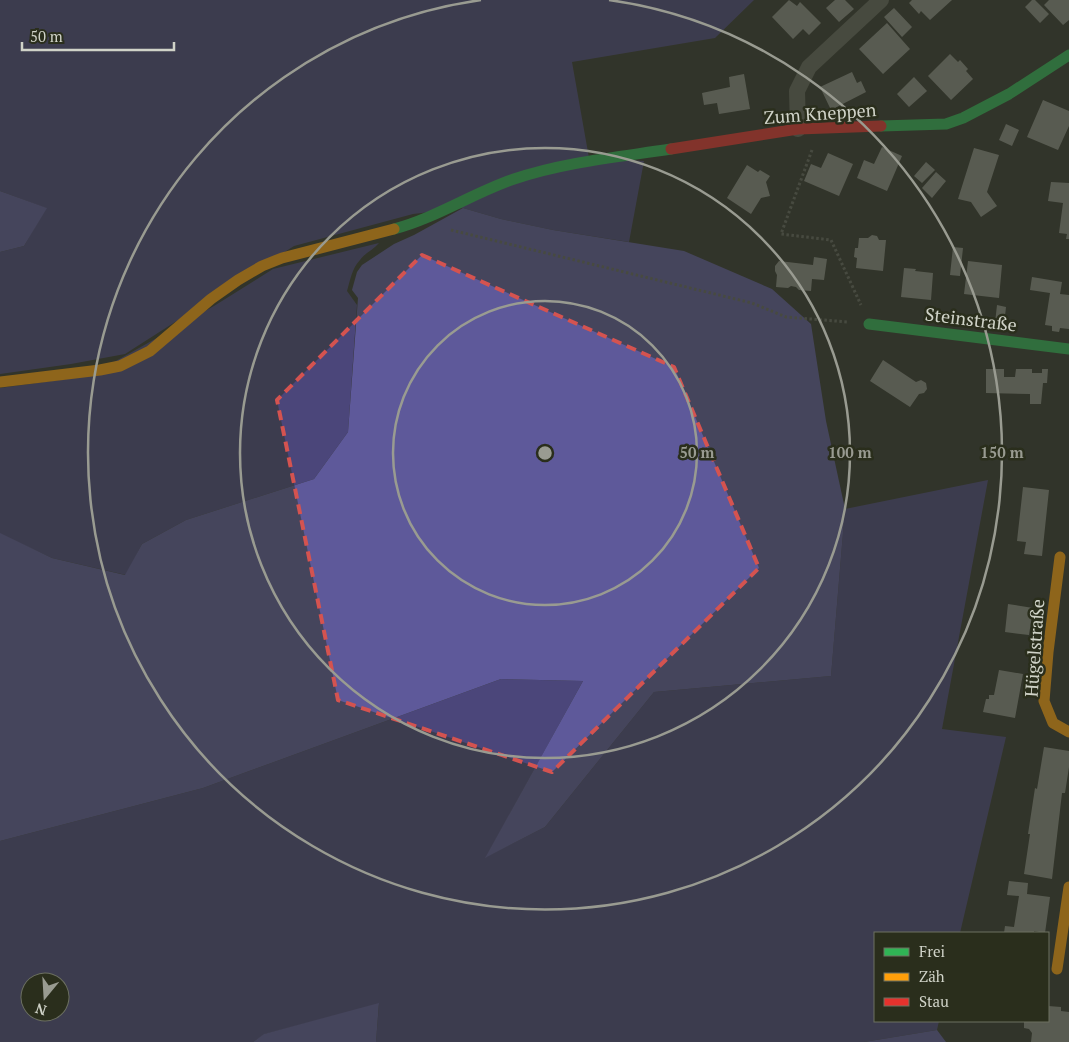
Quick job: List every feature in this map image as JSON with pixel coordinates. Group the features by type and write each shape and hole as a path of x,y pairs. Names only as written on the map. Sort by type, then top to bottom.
{"street":[{"path":"798,129 797,91 810,67 881,0"},
{"name":"Zum Kneppen","path":"0,382 120,366 150,351 211,299 262,266 282,258 413,224 513,179 558,167 798,129 946,124 968,117 988,107 1069,55"},
{"name":"Steinstraße","path":"869,324 1069,348"},
{"name":"Hügelstraße","path":"1060,557 1048,652 1044,702 1053,723 1069,732"},
{"path":"1057,969 1069,887"}],"path":[{"path":"445,229 752,303 786,317 869,324 831,240 781,234 820,128"}],"highlighted area":[{"path":"422,255 674,367 759,568 552,772 338,700 277,400"}],"shaded area":[{"path":"0,0 754,0 715,38 572,62 589,158 644,161 629,242 553,230 501,219 463,208 413,214 294,246 125,354 0,374 0,252 24,246 46,208 0,191"},
{"path":"0,191 47,208 24,246 0,252"},
{"path":"463,208 501,219 553,230 684,251 772,289 811,324 826,421 845,509 831,676 654,692 545,827 485,858 583,681 501,679 203,788 0,841 0,533 52,558 125,575 142,544 186,520 314,479 348,432 358,298 352,290 357,272 362,265 394,244"},
{"path":"379,243 357,263 347,291 357,305 348,432 314,479 186,520 142,544 126,575 52,558 0,534 0,388 89,376 214,306 273,269"},
{"path":"988,480 942,729 1006,737 960,932 874,932 874,1022 939,1022 937,1030 864,1042 376,1042 379,1004 265,1034 253,1042 0,1042 0,841 203,788 501,679 583,681 486,857 545,827 654,692 831,676 845,509"},
{"path":"379,1003 376,1042 253,1042 264,1034"},
{"path":"937,1030 946,1042 864,1042"}],"building":[{"path":"789,0 797,6 800,2 821,23 809,35 803,29 793,39 772,17"},
{"path":"835,0 845,0 854,9 839,22 826,8"},
{"path":"912,0 952,0 930,20 921,11 919,14 909,3"},
{"path":"1032,0 1035,0 1049,14 1040,23 1025,7"},
{"path":"1049,0 1069,0 1069,20 1063,25 1044,5"},
{"path":"894,8 912,27 902,37 884,17"},
{"path":"887,23 910,49 883,74 859,49"},
{"path":"950,54 958,62 960,60 968,69 966,71 973,79 951,100 928,76"},
{"path":"852,72 857,83 861,81 866,92 831,110 820,87"},
{"path":"744,74 750,109 719,114 717,103 704,105 702,93 730,87 729,77"},
{"path":"914,77 927,91 909,107 897,94"},
{"path":"1043,100 1069,111 1069,126 1058,150 1027,137"},
{"path":"1006,124 1019,130 1012,146 999,140"},
{"path":"882,147 902,156 887,191 857,178 864,160 874,164"},
{"path":"974,148 999,155 987,192 997,206 981,217 971,202 958,199"},
{"path":"828,153 853,164 839,196 804,181 811,164 821,168"},
{"path":"926,162 935,170 922,183 914,176"},
{"path":"747,165 758,172 760,170 770,176 766,182 770,196 761,198 751,214 727,198"},
{"path":"936,172 946,181 932,198 922,188"},
{"path":"1051,182 1069,183 1069,239 1066,239 1067,234 1059,233 1063,203 1048,201"},
{"path":"872,235 877,236 879,240 886,240 883,271 856,268 857,258 854,257 855,248 858,248 859,238 868,238"},
{"path":"953,247 963,248 960,276 950,275"},
{"path":"814,257 827,259 824,280 812,279 811,291 799,290 791,286 788,288 776,287 777,275 775,266 779,261 813,265"},
{"path":"968,261 1002,265 999,298 964,294"},
{"path":"904,268 933,273 931,300 901,297"},
{"path":"1032,277 1062,282 1060,294 1069,295 1069,329 1060,328 1059,332 1052,331 1052,326 1045,325 1050,293 1030,290"},
{"path":"997,305 1006,307 1004,325 995,323"},
{"path":"883,360 916,382 921,380 926,383 927,389 924,393 919,394 910,407 870,381"},
{"path":"986,369 1004,369 1004,377 1015,377 1016,369 1032,369 1032,373 1042,373 1042,369 1048,369 1047,383 1043,383 1041,404 1030,404 1030,394 986,393"},
{"path":"1023,487 1049,490 1042,556 1024,554 1026,542 1017,541"},
{"path":"1008,604 1033,608 1029,635 1005,632"},
{"path":"999,670 1023,674 1015,718 983,712 986,699 989,699 989,695 994,695"},
{"path":"1044,747 1069,751 1069,767 1065,793 1062,793 1052,879 1024,874 1035,788 1037,789"},
{"path":"1009,881 1028,883 1027,894 1050,897 1045,932 1004,932 1005,926 1014,927 1019,896 1007,895"},
{"path":"1049,1006 1061,1007 1061,1011 1069,1012 1069,1042 1031,1042 1032,1033 1029,1029 1024,1028 1024,1022 1049,1022"}],"traffic: fast":[{"path":"881,126 946,124 963,118 1009,94 1069,55"},
{"path":"394,229 425,219 499,185 533,173 592,161 671,149"},
{"path":"869,324 1069,349"}],"traffic: slow":[{"path":"0,382 120,366 150,351 211,299 262,266 282,258 394,229"},
{"path":"1060,557 1044,701 1053,723 1069,732"},
{"path":"1057,969 1069,887"}],"traffic: jam":[{"path":"671,149 798,129 881,126"}]}
